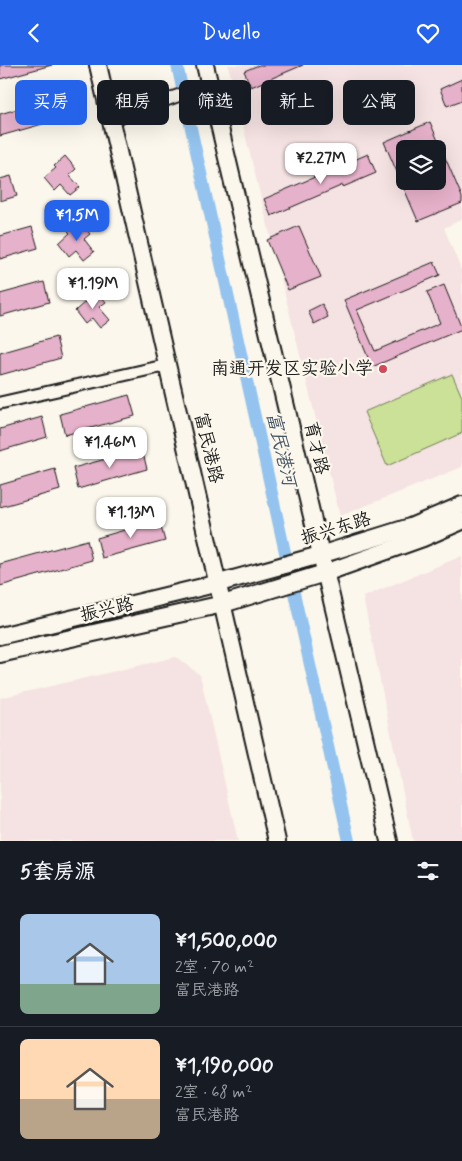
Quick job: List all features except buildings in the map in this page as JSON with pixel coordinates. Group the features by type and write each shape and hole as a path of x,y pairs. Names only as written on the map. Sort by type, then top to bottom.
{"street":[{"name":"富民港路","path":"98,65 102,80"},
{"name":"育才路","path":"205,65 208,80"},
{"name":"富民港路","path":"112,125 224,604 277,841"},
{"name":"育才路","path":"218,125 389,841"},
{"path":"0,403 168,365"},
{"name":"振兴东路","path":"219,583 320,555 410,527 462,505"},
{"name":"振兴东路","path":"224,604 325,573 423,538 462,521"},
{"name":"振兴路","path":"0,635 219,583"},
{"name":"振兴路","path":"0,654 224,604"}],"shaded area":[{"name":"南通开发区实验小学","path":"228,65 462,65 462,219 444,228 462,272 462,467 340,516 243,125 251,125 251,80 232,80"},
{"path":"462,556 462,841 413,841 363,597"},
{"path":"176,657 200,675 238,841 0,841 0,698"}],"green space":[{"path":"452,374 462,397 462,433 387,466 364,412"}],"waterway":[{"name":"富民港河","path":"177,65 349,841"}],"place":[{"name":"南通开发区实验小学","path":"383,369"}]}
